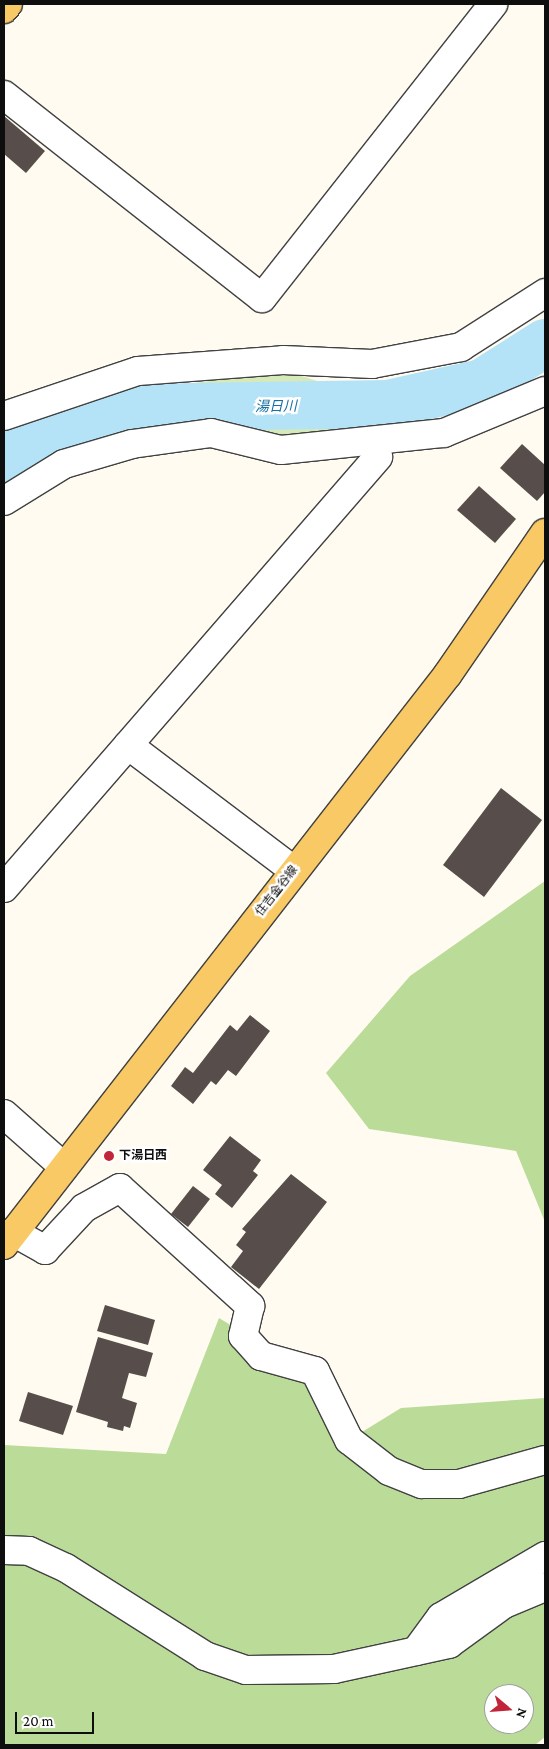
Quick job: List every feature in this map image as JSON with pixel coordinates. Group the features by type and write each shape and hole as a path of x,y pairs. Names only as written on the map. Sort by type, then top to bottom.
{"main road":[{"path":"4,9 8,4"},
{"name":"住吉金谷線","path":"9,1239 293,870 448,674 545,533"}],"street":[{"path":"4,95 262,298 493,4"},
{"path":"4,416 138,371 284,360 372,364 461,347 545,293"},
{"path":"4,501 64,464 132,444 211,433 281,450 444,433 545,391"},
{"path":"4,888 378,457"},
{"path":"128,745 293,870"},
{"path":"4,1114 64,1167"},
{"path":"9,1239 45,1250 84,1208 120,1188 250,1306 243,1336 261,1356 315,1371 349,1440 389,1471 422,1484 459,1484 545,1460"},
{"path":"4,1550 29,1551 66,1568 205,1656 246,1670 334,1669 449,1644 504,1604 545,1587"},
{"path":"416,1651 441,1617 545,1556"}],"green space":[{"path":"545,319 545,359 472,400 392,427 284,442 207,422 70,440 4,483 4,435 127,393 284,370 362,396 462,369"},
{"path":"545,881 545,1222 516,1151 369,1129 326,1073 410,976"},
{"path":"219,1318 298,1366 349,1440 401,1408 545,1398 545,1737 535,1745 4,1745 4,1445 166,1454"}],"building":[{"path":"4,116 45,151 26,173 4,154"},
{"path":"522,444 545,465 545,492 537,501 500,468"},
{"path":"479,486 516,519 495,543 457,510"},
{"path":"501,788 542,820 484,897 443,865"},
{"path":"250,1015 270,1031 236,1076 228,1070 216,1085 211,1081 193,1104 171,1086 185,1067 193,1073 230,1025 237,1031"},
{"path":"230,1136 261,1160 253,1171 258,1175 232,1208 215,1194 222,1185 203,1170"},
{"path":"291,1174 327,1202 259,1289 231,1267 243,1251 236,1245 246,1232 242,1229"},
{"path":"193,1186 210,1199 188,1227 171,1214"},
{"path":"105,1305 155,1320 148,1345 97,1331"},
{"path":"98,1337 153,1353 146,1377 129,1373 122,1398 137,1403 130,1428 124,1426 123,1431 107,1427 108,1422 76,1412"},
{"path":"28,1392 73,1406 63,1435 19,1421"}],"waterway":[{"name":"湯日川","path":"4,459 44,432 130,408 388,404 482,383 545,343"}],"place":[{"name":"下湯日西","path":"109,1156"}]}
